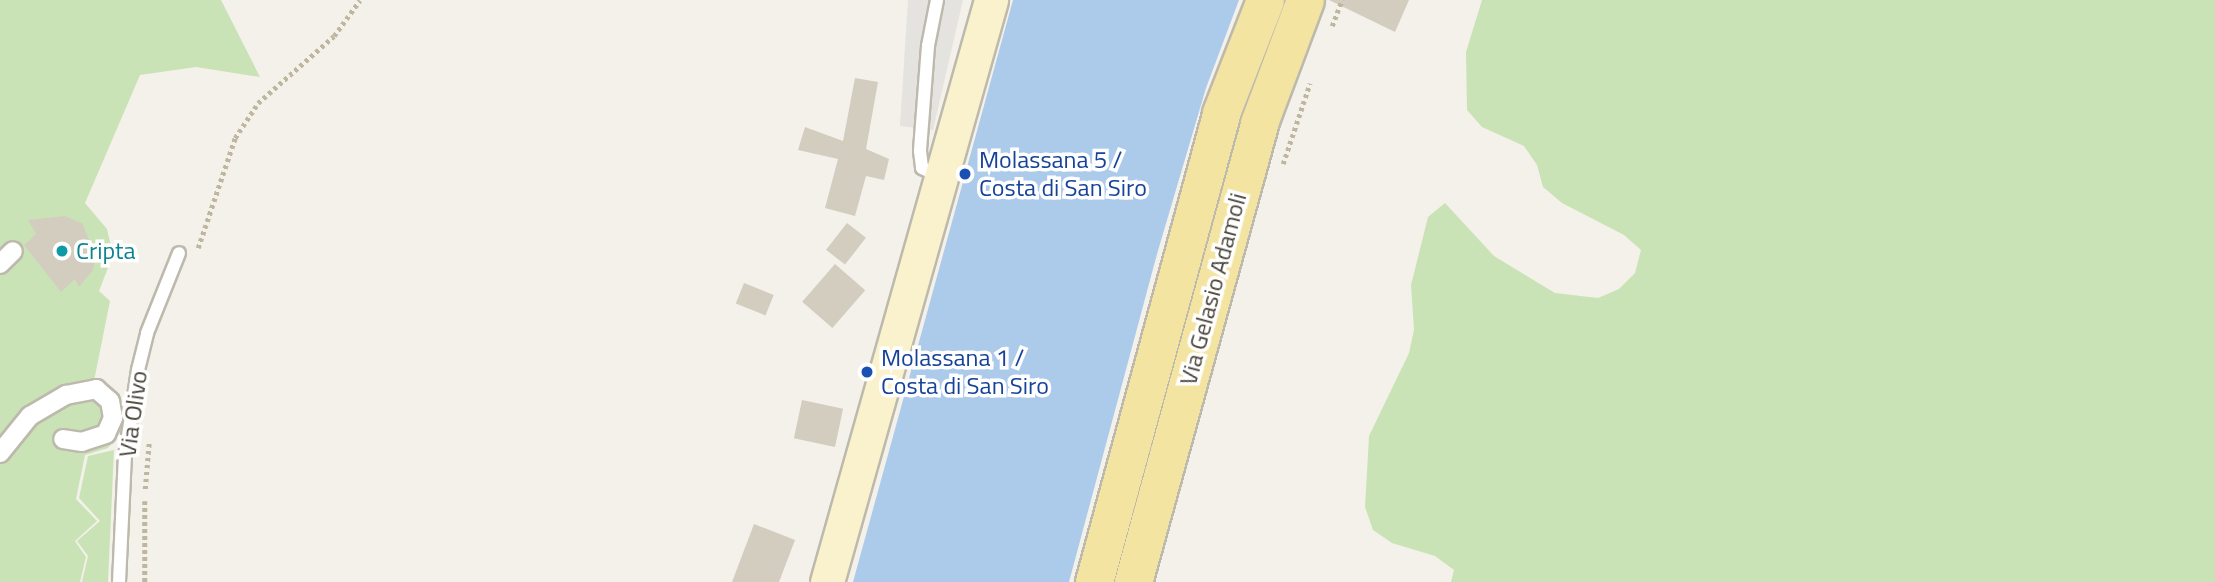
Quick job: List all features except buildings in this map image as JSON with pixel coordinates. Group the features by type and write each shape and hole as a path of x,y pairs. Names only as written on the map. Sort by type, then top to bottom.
{"main road":[{"path":"827,582 991,0"},
{"name":"Via Gelasio Adamoli","path":"1094,582 1221,113 1265,0"},
{"name":"Via Gelasio Adamoli","path":"1133,582 1259,122 1305,0"}],"street":[{"path":"0,264 13,251"},
{"path":"0,453 30,416 66,395 96,389 110,401 113,418 106,434 82,442 63,439"}],"lane":[{"path":"937,0 928,46 920,151 922,168 943,178"},
{"name":"Via Olivo","path":"119,582 125,456 138,369 147,333 180,253"}],"path":[{"path":"195,257 235,138 258,103 334,36 360,0"},
{"path":"145,582 150,431"}],"green space":[{"path":"0,0 221,0 260,77 196,67 140,75 85,203 107,229 113,255 99,291 110,301 94,381 113,388 121,431 108,448 85,455 76,499 97,521 75,541 86,557 80,582 0,582"},
{"path":"1482,0 2215,0 2215,582 1451,582 1454,570 1435,556 1392,543 1373,530 1365,507 1369,436 1409,353 1414,330 1411,285 1428,217 1445,203 1494,256 1555,293 1598,298 1619,289 1635,273 1641,250 1624,235 1562,203 1543,187 1537,165 1524,146 1482,127 1467,110 1466,52"},
{"path":"114,450 108,582 82,582 88,556 77,541 100,521 79,498 88,456"}],"shaded area":[{"path":"908,0 963,0 933,130 900,126"}],"water":[{"path":"1013,0 1239,0 1206,88 1157,254 1069,582 853,582"}],"place":[{"name":"Molassana 5 / Costa di San Siro","path":"965,174"},
{"name":"Cripta","path":"62,251"},
{"name":"Molassana 1 / Costa di San Siro","path":"867,372"}]}
